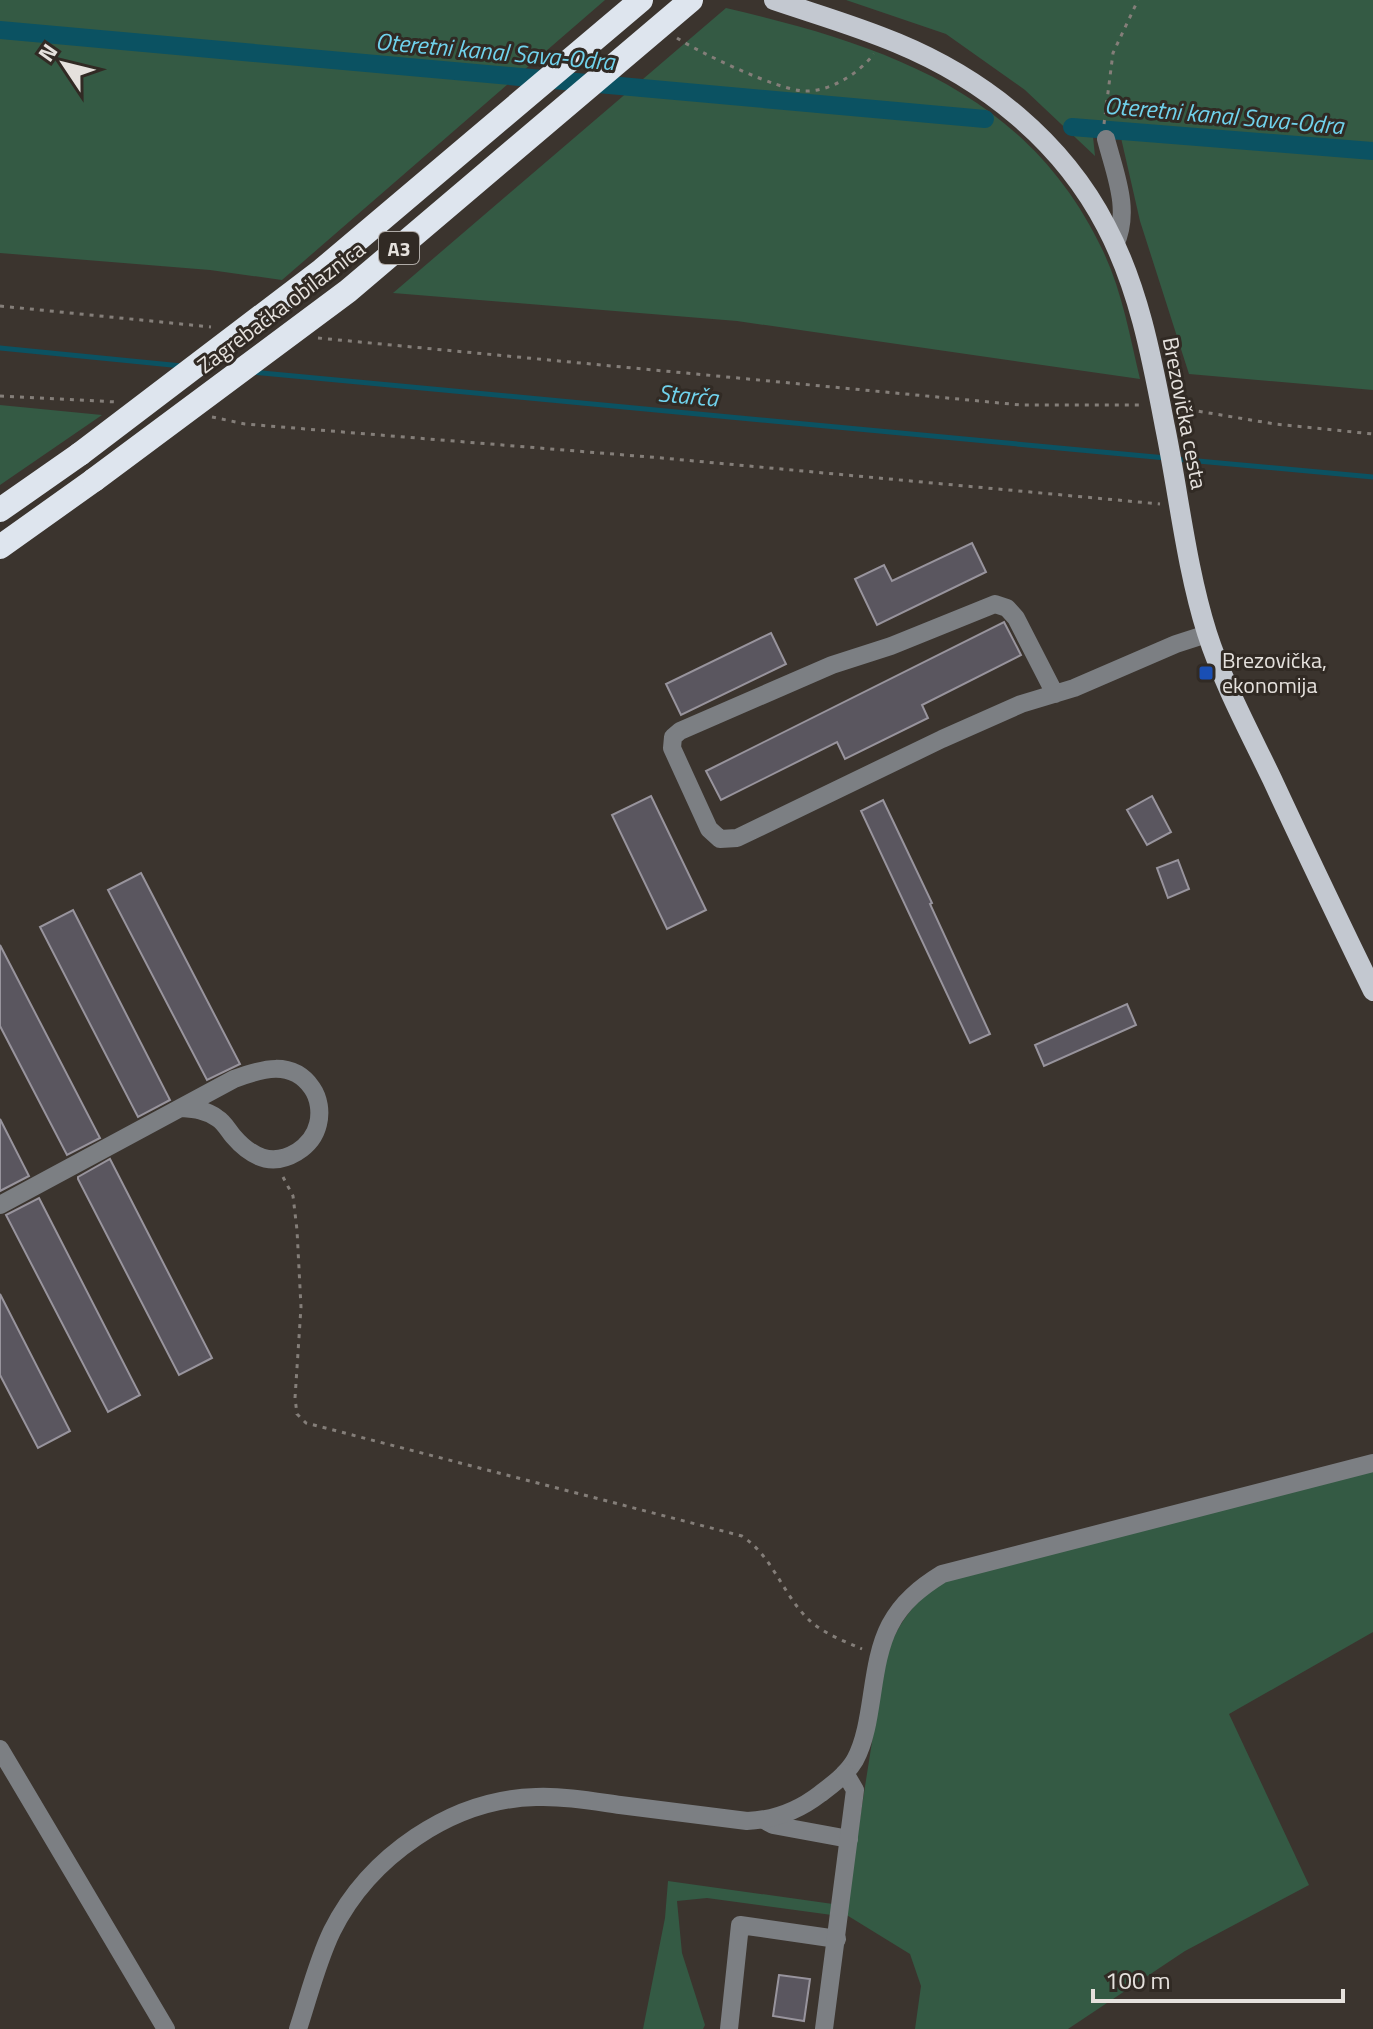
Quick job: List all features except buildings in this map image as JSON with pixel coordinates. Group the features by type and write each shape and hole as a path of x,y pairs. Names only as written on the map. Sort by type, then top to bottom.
{"highway":[{"name":"Zagrebačka obilaznica","path":"0,510 80,454 322,270 641,0"},
{"name":"Zagrebačka obilaznica","path":"0,547 348,291 691,0"}],"main road":[{"name":"Brezovička cesta","path":"774,0 885,39 954,71 995,97 1029,125 1074,174 1105,224 1140,315 1207,634 1234,700 1373,991"}],"street":[{"path":"1106,139 1123,209 1122,228 1115,245"},
{"path":"1055,694 1016,618 1007,608 995,604 891,646 832,665 680,731 673,737 672,748 709,829 720,839 737,838 1021,704 1055,694 1207,634"},
{"path":"0,1205 234,1079 261,1068 281,1068 299,1075 312,1088 319,1105 319,1120 308,1145 290,1156 272,1161 246,1150 219,1119 202,1110 182,1108"},
{"path":"298,2029 319,1964 332,1932 349,1903 371,1875 391,1857 415,1837 447,1819 490,1804 533,1797 565,1798 747,1821 788,1813 810,1802 845,1773 854,1761 861,1743 878,1657 890,1625 921,1587 942,1574 1373,1463"},
{"path":"0,1749 166,2029"},
{"path":"824,2029 855,1790 845,1773"},
{"path":"764,1820 773,1825 849,1839"},
{"path":"729,2029 740,1925 837,1939"}],"path":[{"path":"1106,139 1105,107 1113,53 1138,0"},
{"path":"668,33 694,49 763,79 802,91 822,89 853,75 885,39"},
{"path":"0,306 222,328"},
{"path":"317,337 1021,405 1373,434"},
{"path":"0,396 122,402"},
{"path":"199,415 245,424 1178,498"},
{"path":"272,1161 293,1196 301,1307 295,1398 297,1414 306,1423 742,1536 760,1548 809,1620 878,1657"}],"green space":[{"path":"0,0 605,0 282,280 210,270 0,253"},
{"path":"846,0 1373,0 1373,390 1189,374 1140,221 1119,129 1092,127 1095,156 1025,90 946,34"},
{"path":"726,8 842,39 896,59 946,84 993,114 1035,152 1072,197 1103,251 1120,298 1140,379 737,321 393,293"},
{"path":"0,405 102,415 0,485"},
{"path":"1373,1469 1373,1632 1229,1714 1309,1885 1185,1951 1068,2029 915,2029 921,1986 910,1954 845,1914 885,1659 909,1612 949,1578"},
{"path":"668,1881 833,1904 832,1915 707,1898 677,1901 682,1953 705,2025 703,2029 643,2029 665,1918"}],"waterway":[{"name":"Oteretni kanal Sava-Odra","path":"0,30 985,119"},
{"name":"Oteretni kanal Sava-Odra","path":"1072,127 1373,151"},
{"name":"Starča","path":"0,348 182,366"},
{"name":"Starča","path":"252,372 1166,458"},
{"name":"Starča","path":"1176,459 1373,477"}],"place":[{"name":"Brezovička, ekonomija","path":"1206,673"}]}
